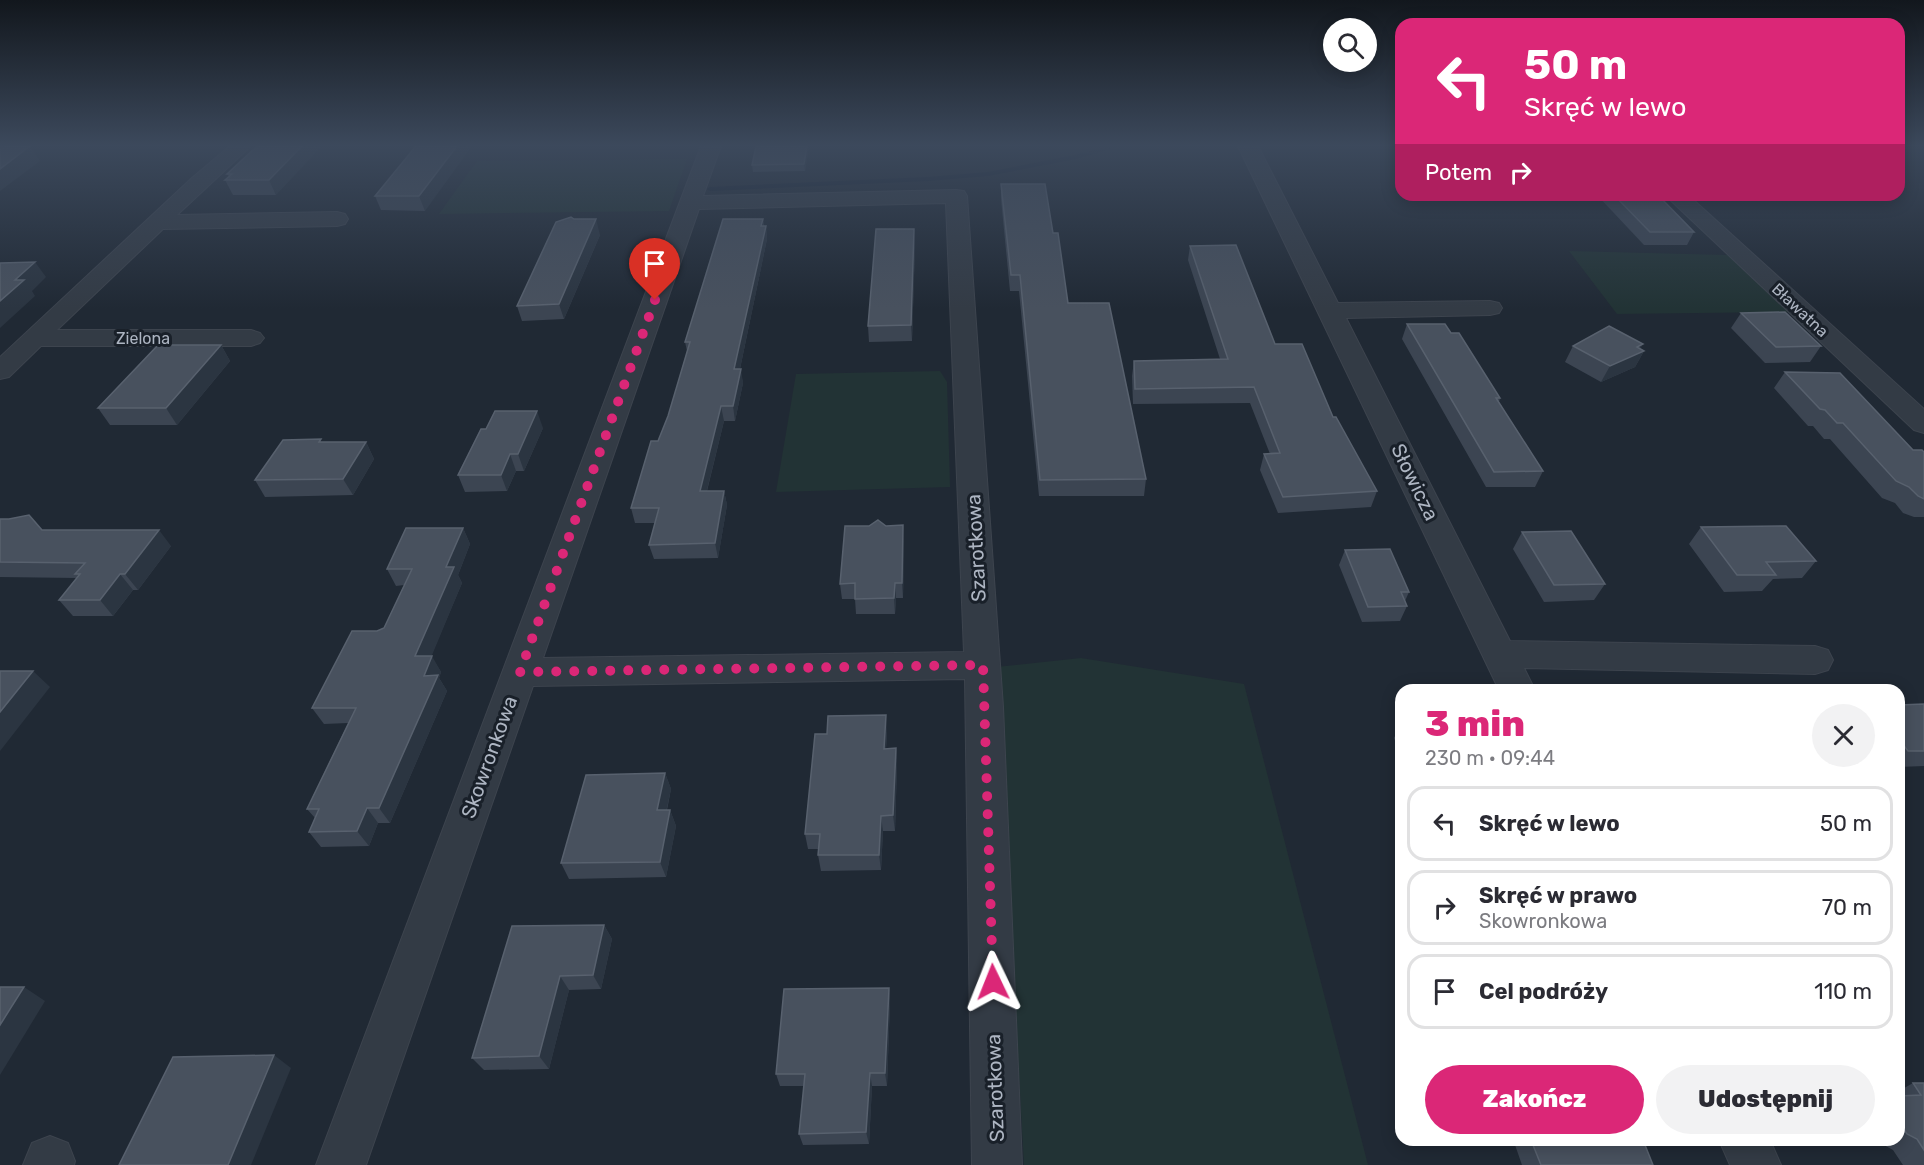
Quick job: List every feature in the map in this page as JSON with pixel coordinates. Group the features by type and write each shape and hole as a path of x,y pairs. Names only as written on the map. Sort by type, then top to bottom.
{"street":[{"path":"0,371 182,200"},
{"name":"Szarotkowa","path":"691,203 791,200"},
{"name":"Szarotkowa","path":"956,200 983,665 998,1165"},
{"name":"Słowicza","path":"1275,200 1514,684"},
{"name":"Bławatna","path":"1682,201 1924,424"},
{"name":"Skowronkowa","path":"341,1165 691,203"},
{"path":"158,222 337,219"},
{"path":"1331,311 1490,308"},
{"name":"Zielona","path":"35,338 251,338"},
{"path":"1499,654 1815,660"},
{"path":"520,672 983,665"},
{"path":"1747,1146 1756,1165"}],"shaded area":[{"path":"449,200 673,200 669,211 439,214"},
{"path":"1569,251 1728,255 1788,312 1617,314"},
{"path":"940,371 947,382 950,487 776,492 796,374"},
{"path":"1081,658 1244,684 1368,1165 1024,1165 996,667"}],"building":[{"path":"1003,200 1048,200 1053,233 1058,233 1068,303 1109,303 1146,479 1040,480 1020,275 1011,275"},
{"path":"1620,201 1664,201 1694,232 1650,232"},
{"path":"571,217 596,219 559,304 517,306 556,222"},
{"path":"723,219 763,219 761,226 766,226 734,369 741,369 733,406 721,406 700,491 724,491 715,543 649,545 659,508 631,508 651,441 658,441 668,416 690,342 685,342"},
{"path":"876,229 914,229 911,325 868,326"},
{"path":"1236,245 1275,344 1302,344 1333,417 1336,417 1377,491 1283,497 1264,454 1280,453 1254,387 1135,389 1134,361 1228,359 1190,246"},
{"path":"35,262 15,280 24,280 0,301 0,263"},
{"path":"1785,312 1821,346 1776,347 1741,313"},
{"path":"1407,324 1445,324 1451,333 1459,333 1500,398 1496,398 1543,471 1494,472"},
{"path":"1609,326 1643,344 1637,347 1644,351 1610,366 1573,346"},
{"path":"158,345 221,345 166,408 98,408"},
{"path":"1785,372 1840,373 1913,450 1924,452 1924,499 1909,487 1896,481 1843,423 1837,423 1825,410 1820,409"},
{"path":"495,411 537,411 518,454 510,454 501,475 458,475 481,429 486,429"},
{"path":"321,439 319,442 366,442 343,479 255,480 283,440"},
{"path":"29,515 42,530 159,530 125,574 120,574 100,600 59,600 80,574 75,574 85,563 0,562 0,519"},
{"path":"878,520 886,526 903,525 902,583 895,583 894,598 855,599 855,583 840,584 845,526 869,526"},
{"path":"1786,526 1816,561 1766,562 1776,575 1737,575 1701,527"},
{"path":"406,528 463,528 446,567 454,567 415,656 432,656 424,676 438,675 379,808 367,808 357,831 309,832 319,809 307,809 356,708 312,708 352,631 377,631 384,628 412,569 387,569"},
{"path":"1571,531 1605,584 1554,585 1522,532"},
{"path":"1390,549 1409,592 1401,592 1407,606 1368,607 1345,550"},
{"path":"0,671 33,671 0,712"},
{"path":"1924,704 1924,751 1908,751 1905,747 1905,705"},
{"path":"886,715 884,749 896,748 893,815 881,816 879,855 818,855 820,834 805,834 815,734 827,734 828,716"},
{"path":"665,773 657,810 670,810 660,862 561,863 586,775"},
{"path":"604,925 593,975 560,976 539,1056 472,1058 512,926"},
{"path":"0,987 24,987 0,1025"},
{"path":"889,988 885,1073 870,1073 866,1132 799,1134 805,1074 776,1074 784,989"},
{"path":"274,1055 228,1165 119,1165 173,1057"},
{"path":"1913,1083 1924,1083 1924,1150 1917,1139 1905,1131 1905,1096 1921,1095"},
{"path":"1533,1146 1645,1146 1653,1165 1541,1165"}],"route":[{"path":"655,300 520,672 983,665 993,982"}]}
